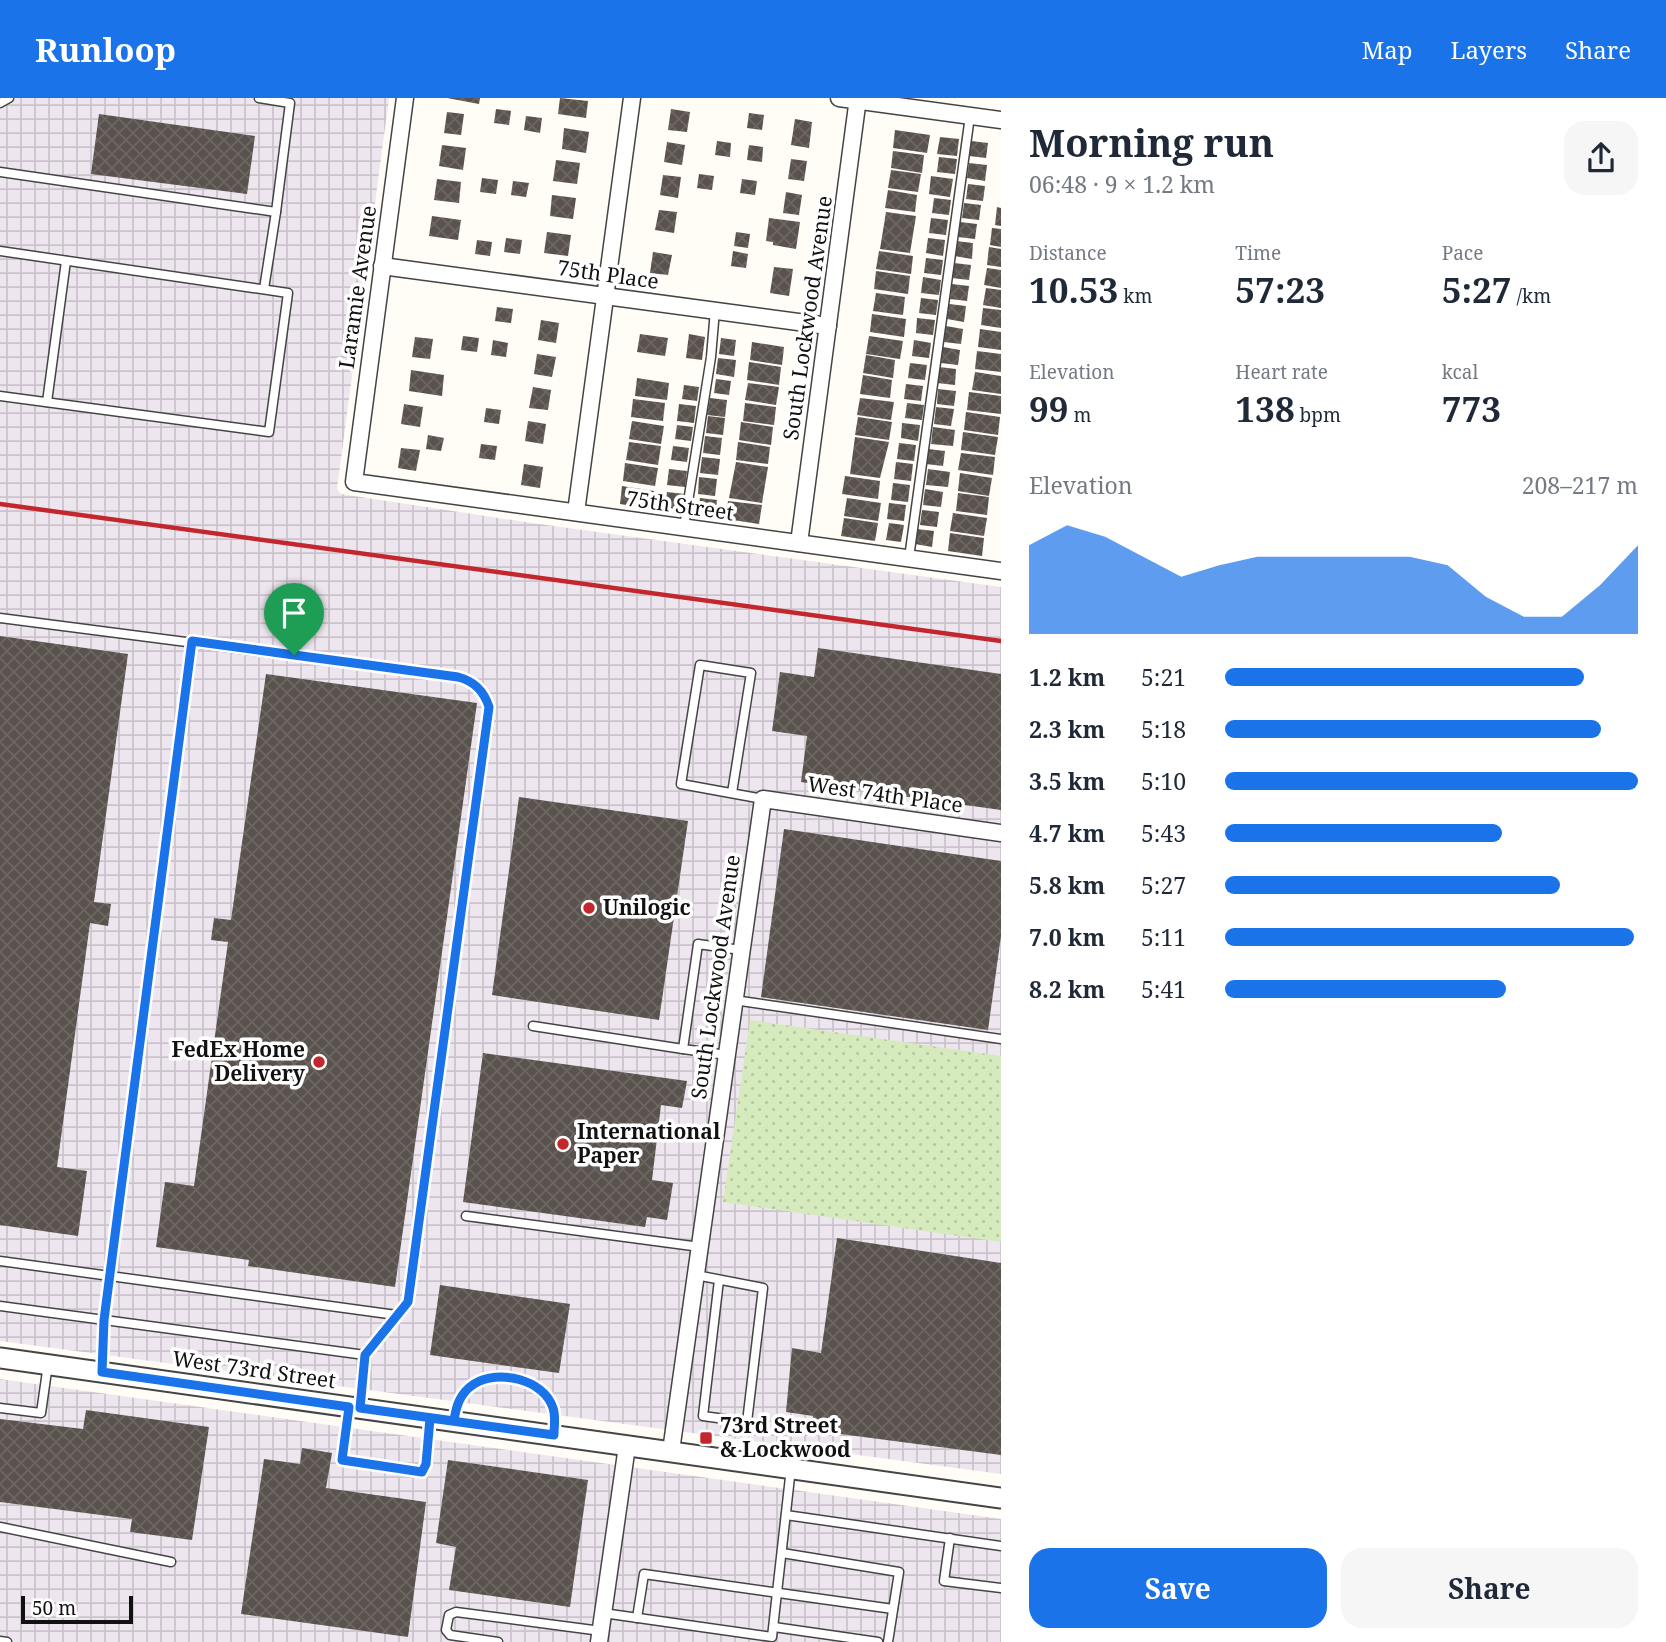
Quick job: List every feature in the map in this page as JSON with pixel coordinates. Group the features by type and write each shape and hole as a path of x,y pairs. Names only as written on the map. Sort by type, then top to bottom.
{"street":[{"name":"Laramie Avenue","path":"354,482 405,98"},
{"path":"576,512 632,98"},
{"path":"839,98 1001,120"},
{"name":"South Lockwood Avenue","path":"799,543 858,99"},
{"name":"75th Place","path":"382,266 828,326"},
{"name":"75th Street","path":"354,482 1001,571"},
{"name":"South Lockwood Avenue","path":"671,1451 763,799"},
{"name":"West 74th Place","path":"763,799 1001,833"},
{"name":"West 73rd Street","path":"0,1358 1001,1498"},
{"path":"600,1636 628,1446"}],"lane":[{"path":"0,103 9,98"},
{"path":"259,98 290,103 264,289"},
{"path":"909,558 970,116"},
{"path":"0,172 276,212"},
{"path":"0,251 288,293 269,432 0,396"},
{"path":"47,402 66,261"},
{"path":"684,527 711,357 715,310"},
{"path":"0,618 458,677 475,684 485,696 489,707 408,1302 365,1355 342,1460 422,1472 426,1464 430,1418"},
{"path":"102,1372 104,1320 192,641"},
{"path":"732,793 751,673 700,665 681,784 763,799"},
{"path":"683,1049 698,944 741,950"},
{"path":"734,1000 1001,1039"},
{"path":"533,1026 727,1055"},
{"path":"466,1216 700,1247"},
{"path":"0,1261 396,1315"},
{"path":"696,1275 763,1288 747,1422 703,1416 719,1280"},
{"path":"0,1306 365,1355"},
{"path":"0,1408 41,1413 48,1364"},
{"path":"454,1421 458,1402 474,1384 486,1379 512,1379 532,1384 547,1396 555,1413 554,1435"},
{"path":"603,1613 772,1637 791,1468"},
{"path":"786,1515 1001,1546"},
{"path":"0,1527 171,1562"},
{"path":"950,1538 944,1581 1001,1588"},
{"path":"782,1553 899,1572 888,1642"},
{"path":"637,1618 644,1574 893,1609"},
{"path":"498,1642 450,1635 446,1630 449,1615 456,1612 600,1636"},
{"path":"774,1627 878,1642"},
{"path":"0,1641 7,1642"}],"shaded area":[{"path":"0,98 389,98 337,489 341,494 1001,587 1001,1474 0,1341"},
{"path":"0,1379 1001,1519 1001,1642 0,1642"}],"green space":[{"path":"750,1020 1001,1056 1001,1242 723,1202"}],"building":[{"path":"447,98 480,98 479,104"},
{"path":"560,98 588,101 586,118 558,114"},
{"path":"496,109 511,111 509,125 494,123"},
{"path":"671,109 690,112 687,132 668,130"},
{"path":"447,112 464,114 461,135 444,133"},
{"path":"749,113 764,115 762,130 747,128"},
{"path":"99,114 255,136 247,194 91,174"},
{"path":"526,116 542,118 540,133 524,130"},
{"path":"795,119 812,122 809,148 791,145"},
{"path":"564,128 589,132 586,153 562,149"},
{"path":"895,130 930,135 927,153 893,148"},
{"path":"940,137 959,139 957,156 937,154"},
{"path":"717,141 731,143 730,157 715,155"},
{"path":"971,141 988,143 986,158 969,156"},
{"path":"667,142 685,145 682,165 664,162"},
{"path":"442,145 466,148 463,170 439,166"},
{"path":"749,145 763,147 762,162 747,160"},
{"path":"893,151 924,155 922,173 891,168"},
{"path":"939,157 957,159 955,174 937,172"},
{"path":"791,159 807,161 804,181 788,179"},
{"path":"556,160 580,163 577,184 553,181"},
{"path":"969,163 987,165 985,181 967,178"},
{"path":"891,170 921,174 918,192 888,188"},
{"path":"699,174 714,176 712,190 697,188"},
{"path":"663,175 681,177 678,198 660,195"},
{"path":"931,176 953,179 950,197 929,194"},
{"path":"482,178 498,180 496,194 480,192"},
{"path":"437,179 461,182 459,203 434,200"},
{"path":"742,179 757,181 755,195 740,193"},
{"path":"513,181 529,183 526,197 511,195"},
{"path":"968,184 985,186 983,201 966,199"},
{"path":"888,190 917,195 915,212 885,208"},
{"path":"786,192 802,195 799,215 783,213"},
{"path":"552,195 576,198 573,219 550,216"},
{"path":"934,198 951,200 949,215 932,213"},
{"path":"964,203 981,205 979,220 962,218"},
{"path":"997,207 1001,208 1001,226 995,225"},
{"path":"659,210 677,212 674,233 655,230"},
{"path":"886,212 916,216 910,253 880,249"},
{"path":"432,216 461,220 458,240 429,236"},
{"path":"769,218 800,222 796,249 766,241"},
{"path":"931,218 948,220 946,235 929,233"},
{"path":"960,222 977,224 975,239 958,237"},
{"path":"992,228 1001,229 1001,247 990,245"},
{"path":"547,232 571,235 568,256 544,253"},
{"path":"736,232 750,234 748,248 734,246"},
{"path":"506,238 522,240 520,254 504,252"},
{"path":"928,238 945,240 943,256 926,253"},
{"path":"477,240 492,242 490,256 475,254"},
{"path":"956,241 973,243 972,259 954,256"},
{"path":"989,247 1001,249 1001,267 987,265"},
{"path":"733,251 748,254 746,268 731,266"},
{"path":"879,251 913,256 911,274 876,269"},
{"path":"653,252 672,255 668,275 650,273"},
{"path":"926,258 943,260 941,275 924,273"},
{"path":"954,263 971,265 969,280 952,278"},
{"path":"774,267 793,269 789,296 770,293"},
{"path":"987,268 1001,270 1001,288 984,285"},
{"path":"876,271 910,276 908,294 874,289"},
{"path":"923,277 941,280 939,295 921,293"},
{"path":"952,284 969,286 967,301 950,299"},
{"path":"986,288 1001,290 1001,308 983,305"},
{"path":"876,293 905,297 903,315 873,311"},
{"path":"921,298 938,300 936,315 919,313"},
{"path":"949,304 966,306 964,322 947,319"},
{"path":"497,307 513,309 511,323 495,321"},
{"path":"983,308 1001,310 1001,328 981,325"},
{"path":"872,314 906,319 904,337 870,332"},
{"path":"917,318 935,320 933,335 916,333"},
{"path":"541,320 559,323 556,343 538,340"},
{"path":"946,326 963,329 961,344 944,342"},
{"path":"980,329 1001,332 1001,350 978,347"},
{"path":"640,334 668,338 665,356 637,352"},
{"path":"689,334 705,337 702,360 686,358"},
{"path":"463,336 479,338 477,352 461,350"},
{"path":"869,336 903,341 900,359 866,354"},
{"path":"415,337 433,339 430,359 412,357"},
{"path":"721,338 736,340 734,356 719,354"},
{"path":"493,340 508,343 506,357 491,355"},
{"path":"914,340 931,343 929,358 912,356"},
{"path":"752,342 784,347 782,365 750,360"},
{"path":"943,347 960,350 958,365 941,363"},
{"path":"977,351 1001,354 1001,372 975,369"},
{"path":"537,354 556,357 552,377 534,374"},
{"path":"866,355 895,360 893,378 863,373"},
{"path":"718,358 736,360 734,377 716,374"},
{"path":"749,362 781,367 779,385 747,380"},
{"path":"910,363 927,365 925,380 908,378"},
{"path":"939,367 956,369 955,385 937,383"},
{"path":"411,370 444,375 442,396 409,391"},
{"path":"975,372 1001,376 1001,394 972,390"},
{"path":"863,375 892,380 890,398 860,394"},
{"path":"637,378 669,383 667,400 635,396"},
{"path":"716,379 731,381 729,395 714,393"},
{"path":"748,383 779,387 776,405 745,400"},
{"path":"906,384 923,386 921,401 904,399"},
{"path":"684,385 699,387 697,401 682,399"},
{"path":"533,387 551,390 548,410 529,408"},
{"path":"938,389 956,391 954,406 937,404"},
{"path":"969,392 1001,396 1001,414 967,410"},
{"path":"710,398 727,400 725,417 707,415"},
{"path":"860,398 894,402 891,420 857,415"},
{"path":"633,399 665,403 663,421 631,417"},
{"path":"745,403 776,407 774,425 743,421"},
{"path":"907,403 924,405 922,420 905,418"},
{"path":"404,404 423,407 420,427 401,424"},
{"path":"679,404 696,406 694,423 677,421"},
{"path":"936,407 954,409 951,426 934,424"},
{"path":"486,408 501,410 499,424 484,422"},
{"path":"966,412 1000,417 998,435 964,430"},
{"path":"708,416 725,418 723,435 706,433"},
{"path":"858,417 892,422 889,440 855,435"},
{"path":"528,421 546,424 543,444 525,441"},
{"path":"632,421 664,426 661,444 629,439"},
{"path":"741,422 773,427 771,445 739,440"},
{"path":"902,423 920,425 918,441 901,438"},
{"path":"677,425 693,427 691,441 675,439"},
{"path":"933,427 955,430 953,446 931,444"},
{"path":"963,432 998,437 995,455 961,450"},
{"path":"428,435 444,438 441,451 426,449"},
{"path":"705,436 722,438 720,455 703,453"},
{"path":"855,437 889,442 880,478 850,474"},
{"path":"629,442 661,446 658,465 626,460"},
{"path":"738,442 770,447 768,464 736,460"},
{"path":"899,443 916,445 914,461 897,459"},
{"path":"481,444 497,446 495,460 479,458"},
{"path":"673,446 689,448 687,462 671,460"},
{"path":"401,448 420,450 416,471 398,468"},
{"path":"928,449 945,451 943,466 926,464"},
{"path":"961,453 995,457 993,475 958,470"},
{"path":"702,457 720,459 718,475 700,473"},
{"path":"736,462 768,467 762,503 729,498"},
{"path":"896,462 913,464 911,481 894,479"},
{"path":"625,463 658,468 655,486 623,481"},
{"path":"524,464 543,467 540,488 521,485"},
{"path":"669,469 687,471 685,487 667,485"},
{"path":"928,469 950,472 948,487 926,485"},
{"path":"960,473 992,478 989,496 958,491"},
{"path":"845,476 880,481 878,499 842,494"},
{"path":"699,477 717,479 715,496 698,494"},
{"path":"893,483 910,485 908,502 891,500"},
{"path":"622,486 654,491 652,509 620,504"},
{"path":"925,489 943,492 941,507 923,505"},
{"path":"667,492 685,494 683,510 665,508"},
{"path":"958,493 989,497 987,515 956,511"},
{"path":"700,498 717,500 715,517 698,514"},
{"path":"847,498 881,503 878,521 844,516"},
{"path":"728,501 762,505 759,524 726,519"},
{"path":"889,503 906,505 904,521 887,519"},
{"path":"922,510 939,512 937,527 920,525"},
{"path":"953,513 987,518 984,536 950,531"},
{"path":"844,518 878,523 875,541 841,536"},
{"path":"889,523 904,525 901,542 886,540"},
{"path":"917,529 934,531 932,547 915,544"},
{"path":"950,533 984,538 982,556 948,551"},
{"path":"0,636 128,654 94,902 111,904 108,926 90,923 57,1167 87,1171 78,1236 0,1225"},
{"path":"818,648 1001,674 1001,810 801,782 807,736 772,731 780,672 814,677"},
{"name":"FedEx Home Delivery","path":"266,674 477,703 395,1287 248,1266 249,1260 156,1247 165,1182 194,1186 228,942 211,940 214,918 231,920"},
{"name":"Unilogic","path":"519,797 688,821 659,1020 492,995"},
{"path":"784,829 1001,861 1001,936 988,1030 761,997"},
{"name":"International Paper","path":"483,1053 687,1081 682,1108 661,1105 652,1180 673,1183 667,1220 647,1217 645,1227 463,1202"},
{"path":"837,1238 1001,1263 1001,1455 810,1430 813,1416 786,1412 792,1348 821,1353"},
{"path":"440,1285 570,1304 559,1373 430,1355"},
{"path":"86,1410 209,1427 192,1540 130,1532 132,1519 0,1502 0,1419 83,1429"},
{"path":"302,1448 332,1453 326,1488 426,1502 408,1637 241,1614 264,1459 300,1464"},
{"path":"448,1460 588,1480 570,1607 449,1590 456,1547 436,1543"}],"railway":[{"path":"0,504 1001,641"}],"place":[{"name":"Unilogic","path":"589,908"},
{"name":"FedEx Home Delivery","path":"319,1062"},
{"name":"International Paper","path":"563,1144"},
{"name":"73rd Street & Lockwood","path":"706,1438"}],"route":[{"path":"192,641 294,655 467,679 485,696 489,707 408,1302 365,1355 360,1408 454,1421 458,1402 474,1384 486,1379 512,1379 532,1384 547,1396 555,1413 554,1435 430,1418 426,1464 422,1472 342,1460 349,1407 102,1372 104,1320 192,641"}]}
